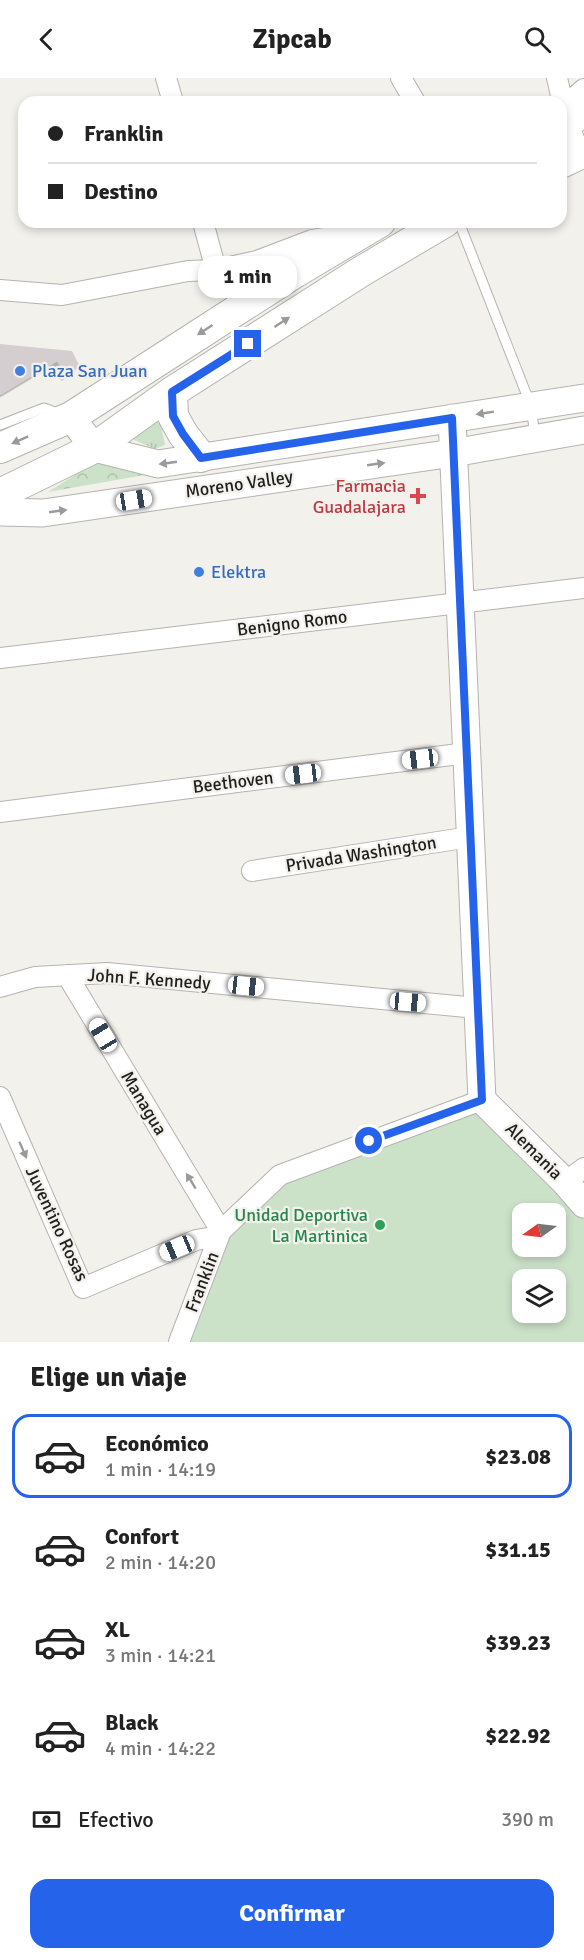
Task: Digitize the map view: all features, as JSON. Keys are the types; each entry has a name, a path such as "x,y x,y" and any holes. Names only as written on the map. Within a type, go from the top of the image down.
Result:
{"main road":[{"path":"0,448 71,417 296,272 370,228"},
{"path":"0,494 94,448 172,392 362,271 435,228"},
{"path":"172,392 173,416 201,458"}],"street":[{"path":"166,78 170,96"},
{"path":"400,78 412,96"},
{"path":"557,78 563,96"},
{"path":"575,156 569,116 584,88"},
{"path":"205,228 216,270"},
{"path":"0,290 62,295 188,271 216,270 257,261 312,240 367,228"},
{"name":"Moreno Valley","path":"94,448 158,464 584,398"},
{"path":"71,417 94,448"},
{"path":"452,418 482,1100"},
{"name":"Moreno Valley","path":"0,512 43,513 453,453 584,430"},
{"name":"Benigno Romo","path":"0,658 584,588"},
{"name":"Beethoven","path":"0,812 466,753"},
{"name":"Privada Washington","path":"252,871 470,837"},
{"name":"John F. Kennedy","path":"0,987 34,977 107,973 477,1008"},
{"name":"Managua","path":"68,975 220,1234"},
{"name":"Juventino Rosas","path":"0,1097 83,1288 196,1240 220,1234"},
{"name":"Franklin","path":"179,1342 220,1234 280,1175 482,1100"},
{"name":"Alemania","path":"482,1100 574,1175 584,1204"}],"lane":[{"path":"461,228 531,406 535,439"},
{"path":"0,424 44,408 71,417"}],"green space":[{"path":"160,419 165,445 155,449 120,434"},
{"path":"105,456 145,475 48,492"},
{"name":"Unidad Deportiva La Martinica","path":"480,1104 584,1215 584,1342 184,1342 225,1236 283,1183"}],"building":[{"name":"Plaza San Juan","path":"0,344 72,351 80,367 67,375 57,361 0,395"}],"place":[{"name":"Plaza San Juan","path":"20,371"},
{"name":"Farmacia Guadalajara","path":"418,496"},
{"name":"Elektra","path":"199,572"},
{"name":"Unidad Deportiva La Martinica","path":"380,1225"}],"route":[{"path":"248,344 172,392 173,416 201,458 452,418 482,1100 369,1141"}]}
